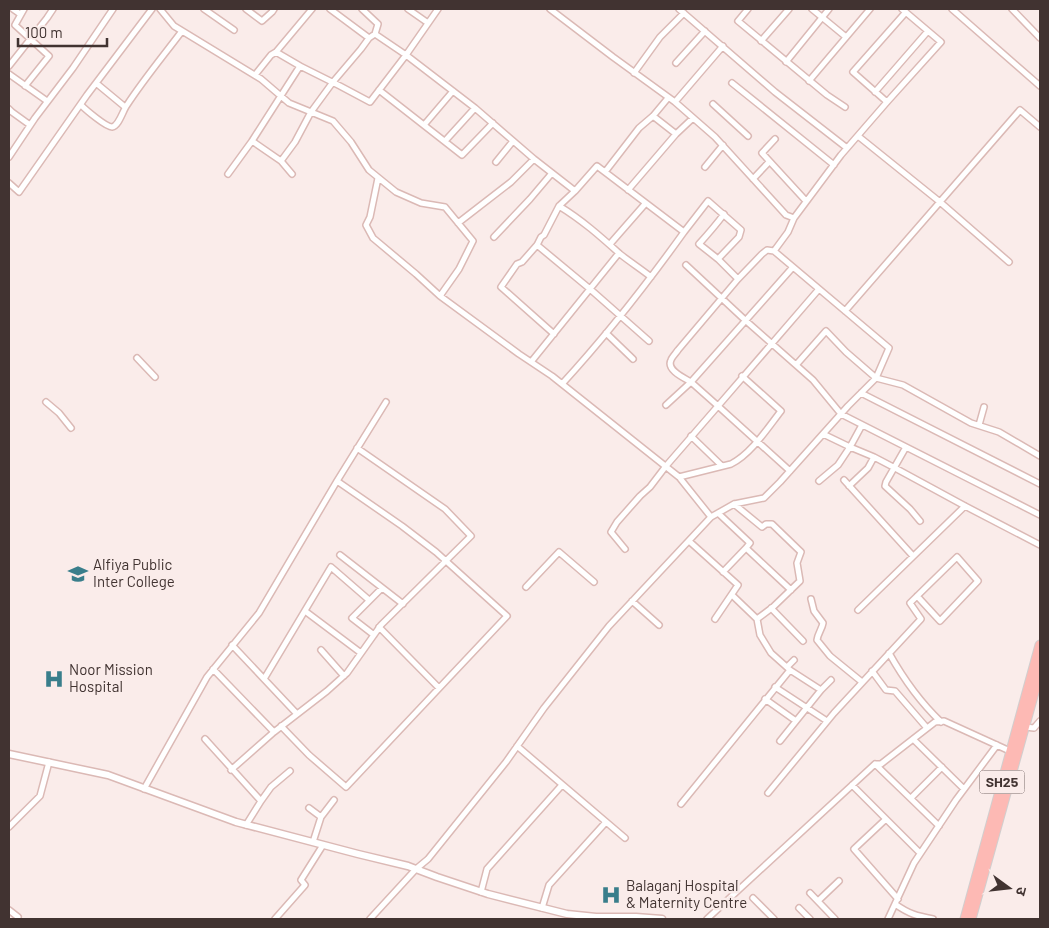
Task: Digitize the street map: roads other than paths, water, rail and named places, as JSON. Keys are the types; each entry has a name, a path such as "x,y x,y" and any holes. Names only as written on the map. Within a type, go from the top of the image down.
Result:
{"main road":[{"name":"SH25","path":"972,919 1040,645"},
{"name":"SH25","path":"965,919 1014,752 1025,727 1040,671"}],"street":[{"path":"13,9 22,11 14,25 49,56 25,86"},
{"path":"9,66 53,9"},
{"path":"9,157 113,9"},
{"path":"9,183 20,192 80,105 152,9"},
{"path":"160,9 174,26 261,79 289,103 333,121 351,142 369,170 396,192 421,203 445,207 473,241 459,269 440,296"},
{"path":"204,9 234,30"},
{"path":"246,9 262,20 274,9"},
{"path":"254,75 312,9"},
{"path":"330,9 369,38"},
{"path":"281,161 295,142 311,112 369,38 375,34 378,24 362,9"},
{"path":"408,9 428,23"},
{"path":"276,52 370,102 438,9"},
{"path":"550,9 675,102 715,137 786,215 794,218"},
{"path":"748,9 738,21 826,95 845,107"},
{"path":"761,41 789,9"},
{"path":"812,9 846,37"},
{"path":"786,62 829,9"},
{"path":"809,81 870,9"},
{"path":"952,9 1040,86"},
{"path":"1012,9 1040,38"},
{"path":"774,251 788,232 794,218 806,201 847,148 941,42 904,10 853,72 887,102"},
{"path":"634,72 682,11 776,92 847,148"},
{"path":"80,105 105,124 111,127 114,126 118,123 125,107 182,31"},
{"path":"676,63 705,31"},
{"path":"875,92 928,31"},
{"path":"375,34 476,108 534,159 575,190"},
{"path":"675,102 723,46"},
{"path":"228,174 252,141 300,66"},
{"path":"9,74 47,101"},
{"path":"96,83 125,107"},
{"path":"732,83 834,165"},
{"path":"379,90 462,155 493,123"},
{"path":"424,125 453,91"},
{"path":"605,172 639,128 653,116 668,98"},
{"path":"713,104 748,136"},
{"path":"445,141 476,108"},
{"path":"9,109 30,125"},
{"path":"845,311 1020,110 1040,127"},
{"path":"653,116 676,134"},
{"path":"628,190 676,134 693,118"},
{"path":"858,136 940,202 1008,262"},
{"path":"775,138 762,153 806,201"},
{"path":"252,141 281,161 292,174"},
{"path":"496,162 513,141"},
{"path":"705,166 723,146"},
{"path":"458,223 511,182 534,159"},
{"path":"753,179 770,162"},
{"path":"554,334 501,287 518,264 537,245 559,206 596,166 684,232"},
{"path":"494,237 552,173"},
{"path":"378,178 370,217 366,225 373,238 440,296 562,384 666,466 679,477 711,517"},
{"path":"562,384 620,316 708,201 741,230 739,237 718,259"},
{"path":"610,244 645,204"},
{"path":"559,206 574,215 651,277"},
{"path":"724,214 699,244 718,259 738,279"},
{"path":"537,245 649,341"},
{"path":"370,919 416,869 428,859 502,768 544,708 609,626 688,541 711,517 718,513 734,504 764,498 790,471 840,414 876,378 889,348 774,251 767,250 738,279 670,360 670,364 672,369 691,382 790,471"},
{"path":"532,362 619,253"},
{"path":"686,265 771,344 814,380 840,414 1040,515"},
{"path":"666,405 691,382 793,267"},
{"path":"625,549 611,532 617,522 650,487 742,376 819,289"},
{"path":"796,365 826,331 846,352 876,378 902,385 971,422 999,432 1040,456"},
{"path":"606,333 633,359"},
{"path":"137,358 155,377"},
{"path":"679,477 731,464 738,460 757,442 781,411 742,376"},
{"path":"861,393 1040,484"},
{"path":"46,402 59,413 71,428"},
{"path":"144,789 207,676 259,613 336,481 386,402"},
{"path":"979,425 984,407"},
{"path":"819,481 838,465 862,425"},
{"path":"823,434 874,457 1040,545"},
{"path":"691,436 722,466"},
{"path":"906,447 885,486 920,521"},
{"path":"231,770 280,726 344,676 379,627 471,536 445,509 357,448"},
{"path":"849,486 868,468 874,457"},
{"path":"844,480 913,556"},
{"path":"280,726 309,755 346,787 507,616 436,552 402,526 336,481"},
{"path":"734,504 762,527 766,524 772,524 801,552 797,563 800,581 757,619"},
{"path":"858,610 965,506"},
{"path":"718,513 750,543 723,572"},
{"path":"688,541 738,585 715,619"},
{"path":"746,548 791,590"},
{"path":"526,587 559,552 594,582"},
{"path":"340,555 403,604"},
{"path":"768,794 827,721 921,619 910,603 917,596 957,557 978,581 940,621 917,596"},
{"path":"264,679 331,567 369,600"},
{"path":"374,635 352,618 382,588"},
{"path":"732,595 757,619 760,635 771,653 788,668 821,690"},
{"path":"811,599 814,611 823,623 816,640 830,656 862,682"},
{"path":"632,602 659,625"},
{"path":"771,608 803,641"},
{"path":"305,611 362,652"},
{"path":"379,627 439,688"},
{"path":"232,645 297,714"},
{"path":"321,650 344,676"},
{"path":"889,654 915,693 941,722"},
{"path":"681,804 775,687 794,660"},
{"path":"213,669 274,732"},
{"path":"872,671 886,690 895,691 927,728"},
{"path":"780,740 831,680"},
{"path":"775,687 827,721"},
{"path":"765,699 796,722"},
{"path":"1025,727 1034,728 1040,721"},
{"path":"707,919 875,764 881,764 935,722 944,722 1014,752"},
{"path":"204,739 260,801"},
{"path":"913,739 964,789"},
{"path":"888,919 914,863 964,789 997,745"},
{"path":"517,746 625,838"},
{"path":"9,754 108,775 222,817 408,866 481,892 542,908 567,914 596,917 662,919"},
{"path":"9,827 40,796 49,762"},
{"path":"875,764 939,826"},
{"path":"911,798 942,767"},
{"path":"246,824 271,786 290,771"},
{"path":"481,892 486,869 562,785"},
{"path":"852,785 920,854"},
{"path":"313,842 321,817 334,800"},
{"path":"308,808 321,817"},
{"path":"886,819 854,849 907,912 933,919"},
{"path":"542,908 549,885 606,822"},
{"path":"274,919 305,885 301,880 323,845"},
{"path":"818,901 839,880"},
{"path":"810,893 835,919"},
{"path":"753,898 770,918"},
{"path":"799,908 810,919"},
{"path":"9,910 18,917"}],"place":[{"name":"Alfiya Public Inter College","path":"78,574"},
{"name":"Noor Mission Hospital","path":"54,679"},
{"name":"Balaganj Hospital & Maternity Centre","path":"611,895"}]}
